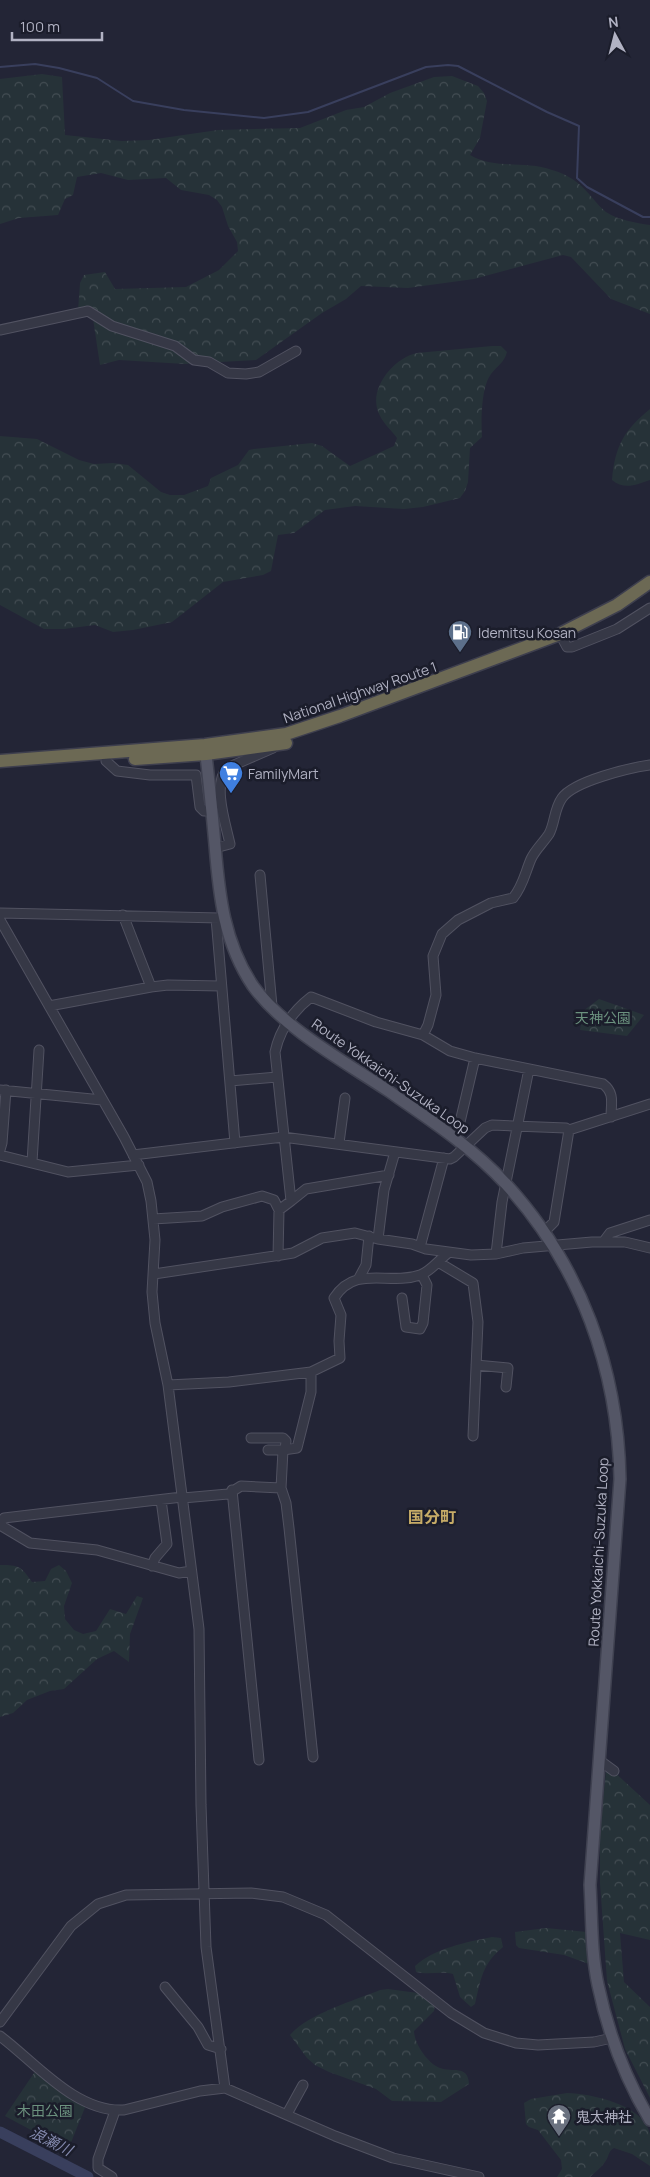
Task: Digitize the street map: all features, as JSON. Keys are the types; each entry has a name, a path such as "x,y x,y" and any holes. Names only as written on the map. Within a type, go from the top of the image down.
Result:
{"highway":[{"name":"National Highway Route 1","path":"562,638 617,605 650,582"},
{"name":"National Highway Route 1","path":"0,761 206,750 287,742 304,733 600,625 650,593"},
{"name":"National Highway Route 1","path":"0,770 164,757 304,733"}],"main road":[{"name":"Route Yokkaichi-Suzuka Loop","path":"206,750 220,918 235,952 254,986 288,1022 466,1146 506,1184 552,1244 574,1282 596,1332 608,1374 618,1431 620,1479 590,1885 598,1983 612,2038 622,2066 650,2120"}],"street":[{"path":"0,330 88,311 112,326 175,346 194,360 208,362 228,372 246,374 269,368 296,351"},
{"path":"562,638 567,647 572,647 617,629 650,608"},
{"path":"215,848 230,844 223,811 220,782 222,773 226,768 287,742"},
{"path":"163,775 164,757"},
{"path":"106,761 117,771 163,775 196,775 200,807 204,811 212,811"},
{"path":"423,1035 428,1025 436,995 433,956 442,934 458,920 491,903 514,898 525,879 533,854 550,832 558,804 567,792 574,787 614,772 650,765"},
{"path":"260,875 272,1006"},
{"path":"0,913 220,918 221,986 235,1143"},
{"path":"123,915 151,987"},
{"path":"0,920 147,1182 153,1220 154,1274 152,1292 154,1316 168,1385 199,1629 200,1778 206,1947 225,2088"},
{"path":"49,1006 168,985 221,986"},
{"path":"291,1201 275,1052 278,1038 288,1022 302,1004 311,997 376,1022 423,1035 450,1051 475,1058 603,1084 610,1089 612,1094 611,1117"},
{"path":"32,1162 39,1050"},
{"path":"456,1139 475,1058"},
{"path":"496,1254 502,1202 530,1069"},
{"path":"230,1080 277,1077"},
{"path":"0,1150 3,1090 102,1100"},
{"path":"339,1143 345,1098"},
{"path":"133,1155 283,1137 444,1158 454,1157 489,1126 566,1128 569,1130 650,1104"},
{"path":"544,1232 554,1222 569,1130"},
{"path":"378,1239 384,1190 395,1152"},
{"path":"0,1154 68,1172 139,1165"},
{"path":"420,1247 444,1158"},
{"path":"279,1210 306,1189 360,1179 376,1179 388,1175"},
{"path":"376,1179 384,1190"},
{"path":"153,1220 202,1216 262,1196 274,1200 279,1210 278,1256"},
{"path":"604,1241 610,1233 650,1220"},
{"path":"154,1274 293,1253 322,1238 355,1233 448,1253 484,1255 552,1244 604,1241 625,1242 650,1248"},
{"path":"359,1278 366,1265 369,1236"},
{"path":"168,1385 230,1382 311,1372 340,1358 341,1315 334,1298 342,1288 359,1278 393,1278 422,1275 448,1253"},
{"path":"438,1262 473,1283 478,1322 472,1436"},
{"path":"402,1298 406,1327 420,1329 424,1323 427,1284 422,1275"},
{"path":"476,1365 508,1368 506,1387"},
{"path":"268,1450 297,1448 311,1392 311,1372"},
{"path":"251,1438 284,1438 286,1441 281,1488 286,1503 289,1528 313,1757"},
{"path":"191,1571 179,1572 152,1566 97,1550 30,1544 0,1525 4,1518 228,1494 241,1486 281,1488"},
{"path":"232,1490 259,1760"},
{"path":"152,1566 155,1558 167,1544 161,1500"},
{"path":"599,1760 614,1770"},
{"path":"0,2022 71,1926 98,1904 126,1895 266,1894 311,1907 326,1915 350,1932 464,2024 492,2037 516,2043 538,2045 594,2042 612,2038"},
{"path":"165,1987 198,2027 208,2045 221,2050"},
{"path":"0,2036 72,2096 115,2111 200,2091 225,2088 335,2136 393,2158 479,2177"},
{"path":"287,2114 304,2085"},
{"path":"112,2177 98,2168 98,2159 115,2111"}],"green space":[{"path":"42,74 62,77 65,135 122,141 149,140 218,130 300,128 346,110 364,107 390,93 434,77 452,76 478,86 484,93 487,101 480,138 470,155 480,160 500,164 542,167 559,172 579,184 602,209 611,215 627,221 650,225 650,314 611,299 571,257 563,255 474,279 408,288 361,286 346,299 322,313 256,360 185,364 119,360 100,365 93,319 78,311 80,283 84,275 105,272 115,289 186,287 219,270 238,251 237,242 228,226 222,207 217,200 209,195 181,190 166,178 128,180 101,173 77,177 73,195 65,199 58,215 19,218 0,224 0,79"},
{"path":"501,346 507,352 506,356 491,374 485,387 483,395 482,437 470,448 468,482 460,498 423,507 404,509 355,506 325,510 294,533 278,535 271,571 263,575 223,582 172,622 113,632 95,625 64,629 44,629 0,605 0,436 37,439 79,460 94,464 113,463 128,465 161,492 170,495 184,495 208,486 211,478 238,465 249,450 254,449 312,443 322,446 350,466 394,446 397,438 380,416 376,396 384,377 399,361 417,353"},
{"path":"650,409 650,480 630,486 621,485 612,480 618,448 627,432"},
{"name":"天神公園","path":"599,999 644,1015 627,1036 580,1030 583,1011"},
{"path":"0,1565 11,1565 19,1568 32,1582 45,1581 51,1569 59,1565 66,1571 72,1583 64,1606 65,1619 74,1630 83,1634 96,1631 110,1609 126,1614 137,1596 143,1598 130,1634 129,1662 114,1651 97,1659 64,1689 50,1691 27,1700 13,1713 0,1717"},
{"path":"611,1769 650,1805 650,1940 620,1933 624,1982 650,2007 650,2098 625,2049 607,1981 600,1883 600,1831 606,1771"},
{"path":"546,1928 587,1932 589,1964 564,1955 519,1948 516,1945 515,1932"},
{"path":"492,1937 501,1938 503,1947 486,1966 475,2004 471,2007 460,1997 453,1974 416,1972 415,1966 442,1950"},
{"path":"388,1989 418,1993 435,2002 434,2011 414,2031 416,2041 422,2053 435,2066 463,2071 468,2078 469,2084 441,2102 392,2101 376,2089 315,2065 307,2058 290,2035 307,2021 319,2015 345,2003 380,1990"},
{"name":"木田公園","path":"36,2070 86,2105 68,2150 5,2116"},
{"path":"567,2093 590,2096 615,2103 638,2115 650,2134 650,2166 632,2154 614,2148 603,2164 590,2177 557,2177 562,2169 561,2160 538,2130 526,2124 524,2103 531,2099"}],"waterway":[{"path":"0,67 35,64 59,68 97,78 133,101 184,110 264,118 308,112 426,67 458,66 547,112 579,126 577,178 587,187 643,217 650,217"},
{"name":"浪瀬川","path":"0,2132 88,2177"}],"place":[{"name":"Idemitsu Kosan","path":"460,653"},
{"name":"FamilyMart","path":"231,794"},
{"name":"鬼太神社","path":"559,2137"}],"district":[{"name":"国分町","path":"432,1517"}]}
